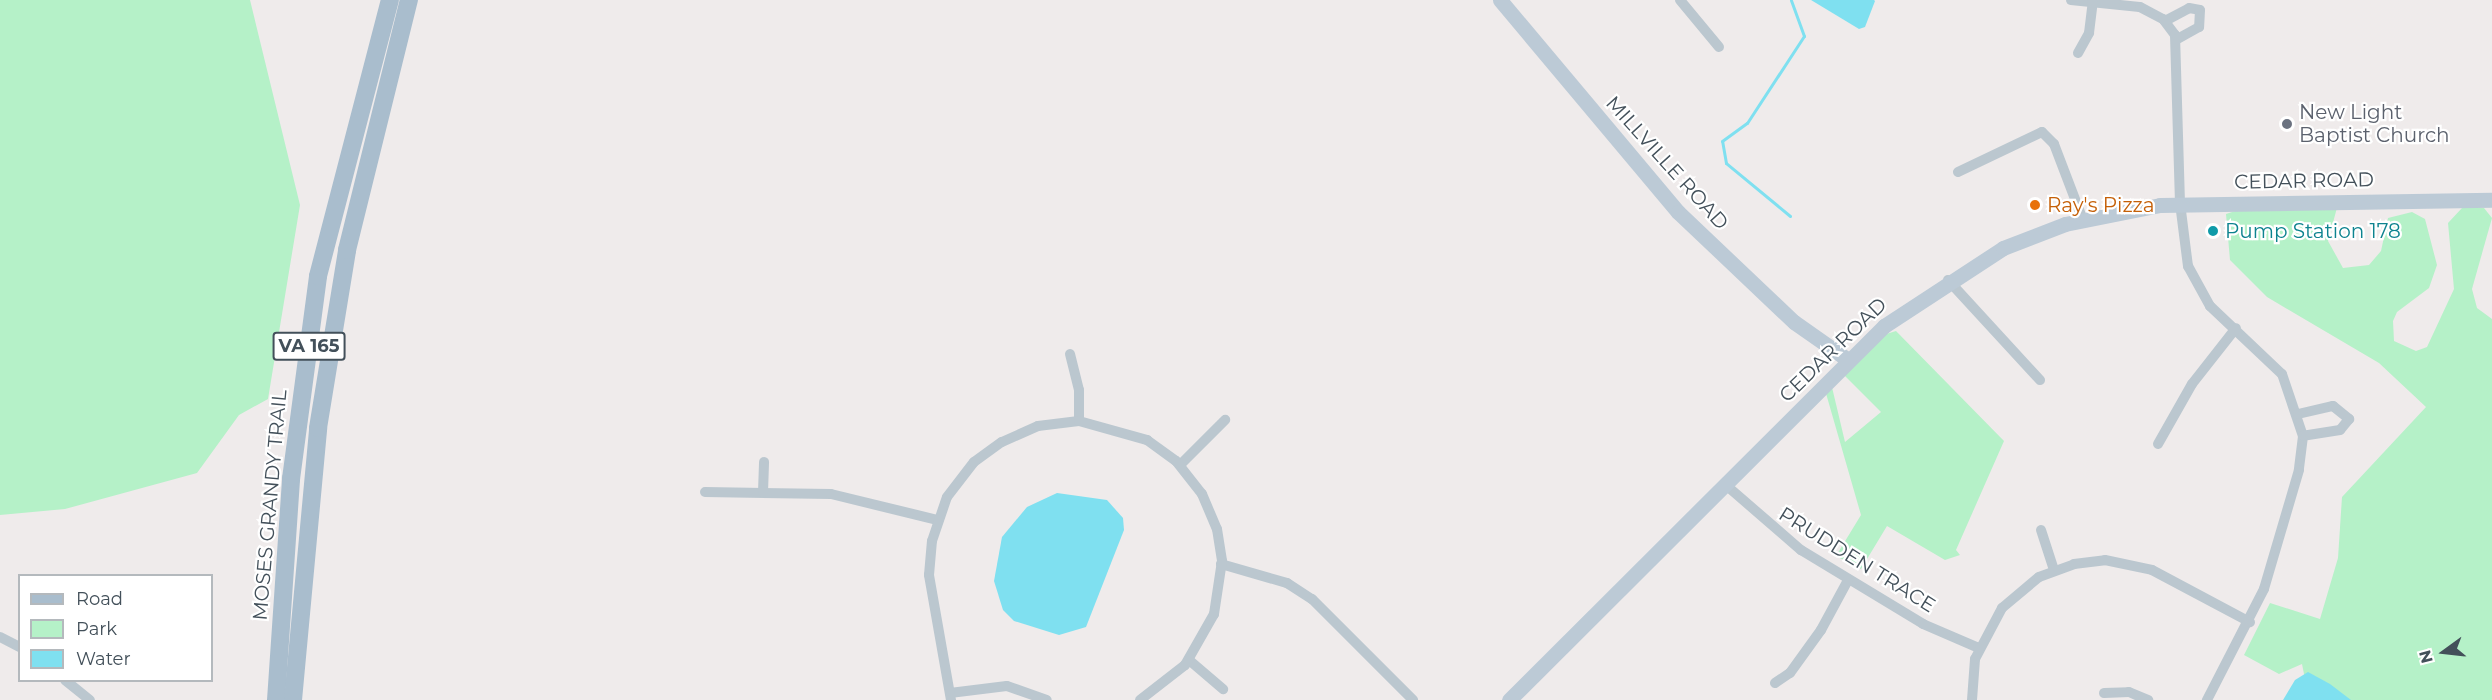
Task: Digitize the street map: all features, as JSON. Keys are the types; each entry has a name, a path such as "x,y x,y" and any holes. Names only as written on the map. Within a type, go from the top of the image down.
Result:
{"main road":[{"name":"MOSES GRANDY TRAIL","path":"276,700 291,479 318,276 390,0"},
{"name":"MOSES GRANDY TRAIL","path":"293,700 318,428 347,250 410,0"}],"street":[{"name":"MILLVILLE ROAD","path":"1500,0 1678,212 1794,322 1848,360"},
{"path":"1680,0 1719,47"},
{"path":"2071,0 2140,7 2165,21 2177,39 2180,203 2193,280 2210,306 2236,328 2282,374 2298,414 2303,436 2296,483 2250,622 2207,700"},
{"path":"2078,53 2089,33 2093,2"},
{"path":"2165,21 2189,8 2200,10 2199,27 2177,39"},
{"path":"1958,172 2042,132 2054,144 2083,220"},
{"name":"CEDAR ROAD","path":"1509,700 1727,486 1848,360 1884,326 1948,280 2020,241 2083,220 2180,203 2492,200"},
{"path":"1948,280 2040,380"},
{"path":"2158,444 2192,384 2236,328"},
{"path":"1070,354 1079,390 1079,421"},
{"path":"2298,414 2333,406 2349,419 2340,430 2303,436"},
{"path":"1180,465 1225,420"},
{"path":"1047,700 1007,686 950,696 929,575 938,520 964,473 989,450 1038,426 1079,421 1146,440 1180,465 1206,502 1221,564 1214,614 1189,660 1140,700"},
{"path":"763,492 764,462"},
{"name":"PRUDDEN TRACE","path":"1727,486 1773,530 1848,580 1938,632 1979,648"},
{"path":"705,492 763,492 860,498 938,520"},
{"path":"2041,530 2054,570"},
{"path":"1972,700 1979,648 2009,600 2054,570 2093,561 2127,562 2169,578 2250,622"},
{"path":"1221,564 1287,583 1312,599 1413,700"},
{"path":"1775,683 1796,665 1848,580"},
{"path":"0,637 18,646"},
{"path":"1189,660 1223,689"},
{"path":"66,682 90,700"},
{"path":"2104,693 2129,692 2148,700"}],"green space":[{"path":"0,0 250,0 300,205 268,399 239,415 197,473 65,509 0,515"},
{"path":"2269,200 2338,204 2328,241 2343,268 2369,265 2381,251 2388,218 2412,212 2425,219 2437,265 2429,288 2397,312 2393,321 2394,341 2416,351 2427,347 2454,289 2448,223 2462,208 2484,208 2492,218 2472,289 2477,308 2492,319 2492,700 2334,700 2305,679 2302,664 2279,674 2244,655 2270,603 2320,619 2338,558 2342,497 2426,407 2379,363 2267,297 2230,260 2226,214"},
{"path":"1896,331 2004,441 1956,550 1960,555 1945,560 1887,526 1861,569 1836,556 1861,515 1825,390 1831,383 1845,442 1881,412 1842,373 1883,335"}],"water":[{"path":"1811,0 1875,1 1865,27 1859,29"},
{"path":"1057,493 1107,500 1123,518 1124,530 1086,627 1059,635 1014,621 1003,610 994,581 1002,537 1027,507"},
{"path":"2308,672 2330,684 2351,700 2283,700 2295,680"}],"waterway":[{"path":"1790,216 1726,163 1722,141 1747,123 1804,36 1791,0"}],"place":[{"name":"New Light Baptist Church","path":"2287,124"},
{"name":"Ray's Pizza","path":"2035,205"},
{"name":"Pump Station 178","path":"2213,231"}]}
